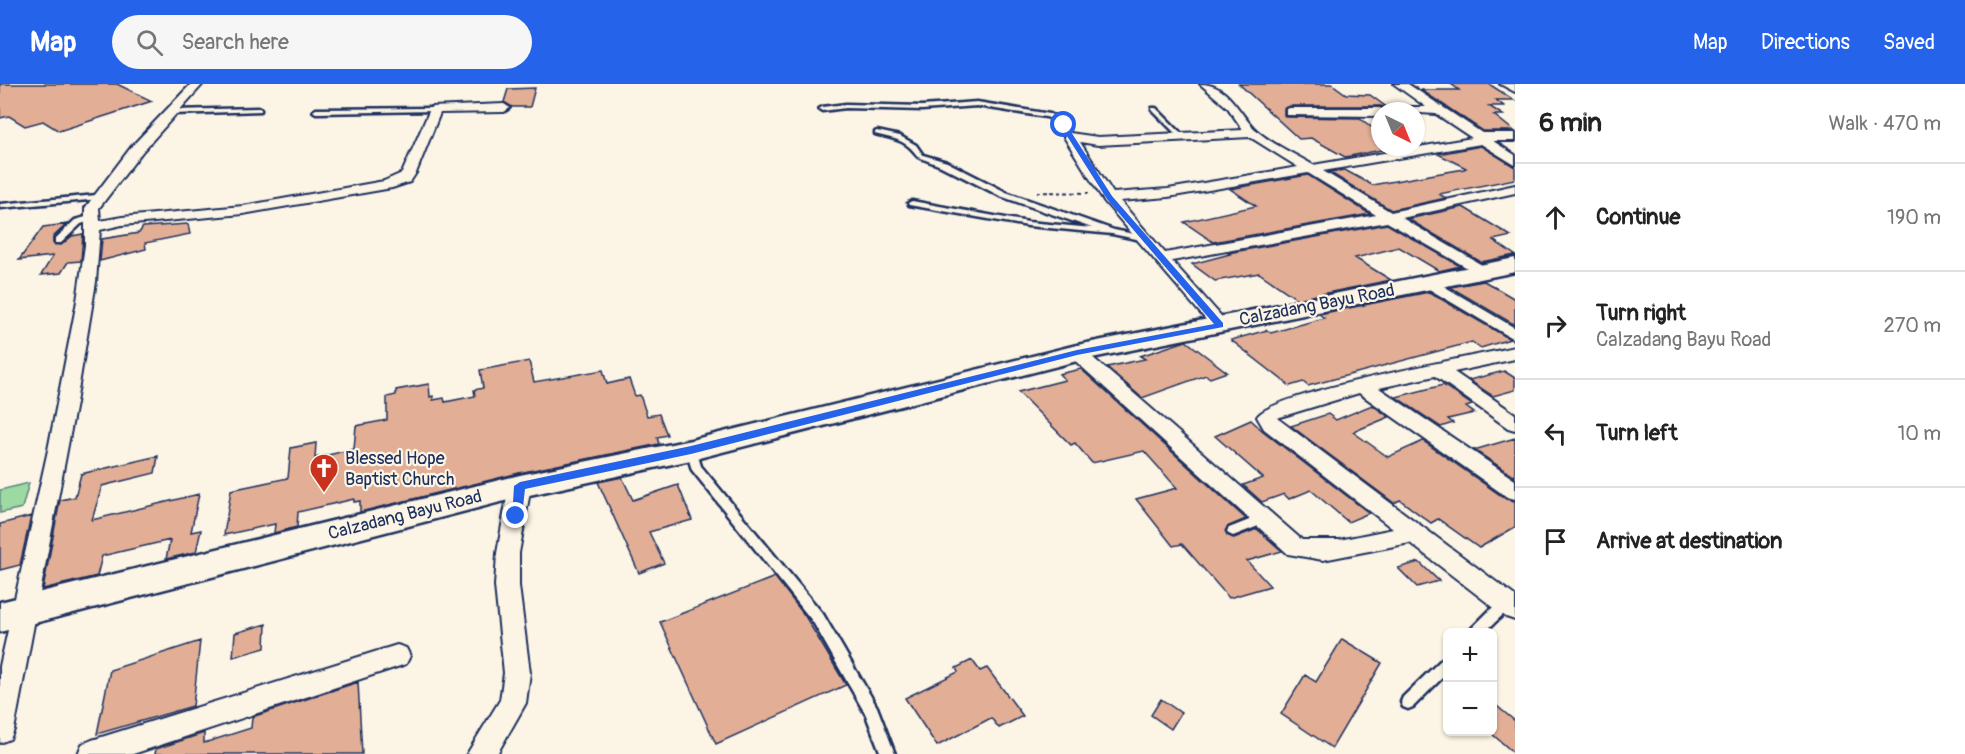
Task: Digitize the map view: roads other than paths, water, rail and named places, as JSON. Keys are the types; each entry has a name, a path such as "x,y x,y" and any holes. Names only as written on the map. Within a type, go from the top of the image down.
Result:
{"street":[{"path":"0,730 11,614 59,452 85,291 93,222 92,208 97,198 143,143 197,84"},
{"path":"1206,84 1232,106 1252,132 1389,217 1484,271"},
{"path":"1400,84 1515,161"},
{"path":"1506,84 1515,89"},
{"path":"93,222 243,210 332,197 397,182 409,173 435,110 504,108"},
{"path":"1425,110 1439,110"},
{"path":"1290,112 1371,112"},
{"path":"1070,137 1098,141 1252,132"},
{"path":"1070,137 1109,198 1220,325"},
{"path":"1109,198 1168,193 1481,138 1515,137"},
{"path":"1162,258 1389,217 1515,189"},
{"name":"Calzadang Bayu Road","path":"11,614 520,486 691,450 1077,353 1515,265"},
{"path":"1430,283 1515,335"},
{"path":"1077,353 1291,545 1307,551 1337,548 1414,533"},
{"path":"1510,607 1268,421 1267,417 1271,413 1362,386 1515,353"},
{"path":"1440,371 1515,423"},
{"path":"1362,386 1515,491"},
{"path":"481,754 513,703 517,673 507,586 508,554 520,486"},
{"path":"92,754 397,656"}],"lane":[{"path":"822,109 853,106 922,108 977,104 1048,116 1059,120 1070,137"},
{"path":"1154,109 1181,136"},
{"path":"173,112 260,110"},
{"path":"316,111 435,110"},
{"path":"877,133 898,137 914,146 920,156 944,164 1003,194 1112,232"},
{"path":"0,206 97,198"},
{"path":"912,203 1028,224 1112,232 1147,239"},
{"path":"58,241 78,222 93,222"},
{"path":"691,450 696,467 818,618 872,712 888,754"},
{"path":"1233,531 1262,520"},
{"path":"1483,628 1510,607"},
{"path":"1408,702 1443,667"}],"place":[{"name":"Blessed Hope Baptist Church","path":"324,494"}]}
